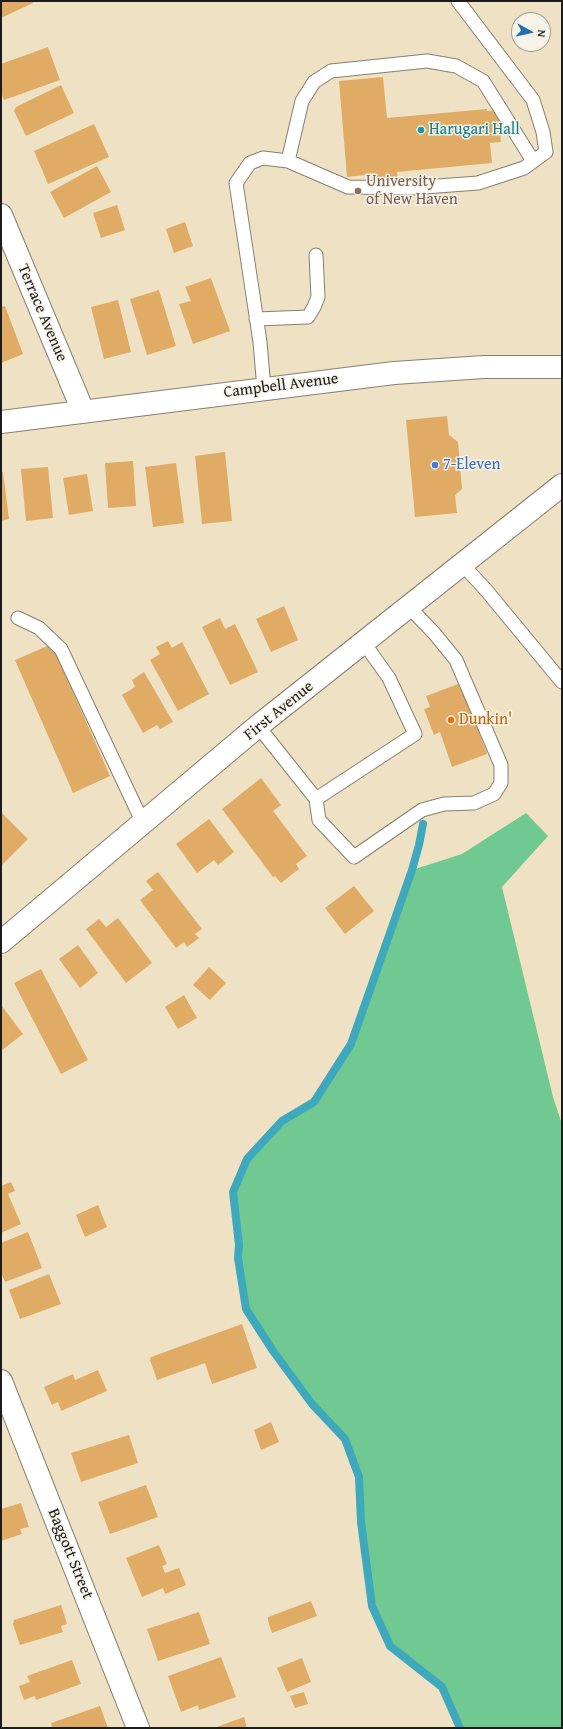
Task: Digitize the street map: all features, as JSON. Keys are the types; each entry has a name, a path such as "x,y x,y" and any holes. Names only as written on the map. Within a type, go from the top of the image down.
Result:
{"main road":[{"name":"Terrace Avenue","path":"1,215 83,411"},
{"name":"Campbell Avenue","path":"1,422 394,373 502,366 562,367"},
{"name":"First Avenue","path":"1,942 258,726 562,485"},
{"name":"Baggott Street","path":"1,1381 138,1728"}],"lane":[{"path":"264,389 256,319 236,183 250,163 263,158 288,161 348,187 411,188 478,183 524,168 546,152 543,132 533,100 458,1"},
{"path":"288,161 302,101 314,82 331,70 427,61 456,66 483,81 534,161"},
{"path":"256,319 308,317 314,308 318,297 316,255"},
{"path":"462,564 486,590 562,682"},
{"path":"258,726 316,799 319,820 354,857 422,810 444,804 474,803 494,794 501,783 501,765 456,660 437,635 410,607"},
{"path":"18,618 39,628 61,649 143,823"},
{"path":"316,799 415,734 389,678 364,643"}],"green space":[{"path":"526,813 548,836 502,887 553,1097 562,1124 562,1728 460,1728 442,1687 390,1646 372,1606 361,1522 359,1477 345,1439 312,1404 273,1351 246,1309 238,1258 233,1192 247,1159 282,1121 314,1102 351,1044 412,870 462,854"}],"building":[{"path":"1,1 32,1 33,3 1,18"},
{"path":"48,47 60,80 4,100 1,92 1,64"},
{"name":"Harugari Hall","path":"383,77 387,118 487,109 487,111 498,110 501,142 490,143 492,163 397,172 398,181 376,183 375,174 347,177 339,81"},
{"path":"61,85 74,113 26,136 14,111 16,107"},
{"path":"94,124 109,157 48,184 34,151"},
{"path":"97,166 111,192 64,218 50,192"},
{"path":"117,205 125,230 101,238 93,213"},
{"path":"185,222 193,246 174,253 166,229"},
{"path":"211,278 230,331 193,344 179,304 191,301 185,287"},
{"path":"159,290 176,346 147,355 130,299"},
{"path":"118,300 131,352 104,359 91,307"},
{"path":"5,306 23,354 1,363 1,307"},
{"name":"7-Eleven","path":"447,416 449,435 458,442 462,489 455,495 457,513 415,517 406,420"},
{"path":"225,452 232,521 202,524 195,456"},
{"path":"133,461 136,506 108,508 105,463"},
{"path":"176,463 184,523 153,527 145,467"},
{"path":"48,467 53,518 26,521 21,469"},
{"path":"1,472 3,472 9,519 1,521"},
{"path":"87,474 93,511 69,515 63,478"},
{"path":"284,606 298,640 271,652 256,619"},
{"path":"220,618 225,629 235,624 258,672 230,685 202,627"},
{"path":"168,641 172,648 182,642 209,694 178,711 150,660 160,654 156,647"},
{"path":"52,644 110,776 73,793 15,660"},
{"path":"144,672 173,722 160,729 157,725 143,733 122,695 135,687 132,680"},
{"name":"Dunkin'","path":"461,683 487,754 452,767 440,732 434,735 424,709 430,707 426,696"},
{"path":"261,778 281,805 273,811 307,856 296,864 299,869 281,883 275,876 273,877 222,809"},
{"path":"1,812 28,839 1,866"},
{"path":"209,819 234,852 218,865 214,860 197,873 176,844"},
{"path":"158,872 202,929 195,934 199,938 187,947 184,942 176,948 140,900 153,890 146,881"},
{"path":"354,886 374,911 345,934 325,908"},
{"path":"118,918 152,963 126,983 86,929 99,919 106,927"},
{"path":"78,945 98,973 80,988 59,959"},
{"path":"209,967 226,983 210,1000 193,985"},
{"path":"41,969 88,1060 61,1074 14,983"},
{"path":"184,995 197,1018 178,1029 165,1007"},
{"path":"1,1005 23,1034 1,1051"},
{"path":"11,1182 15,1191 8,1194 21,1224 1,1233 1,1186"},
{"path":"98,1205 107,1227 85,1237 76,1215"},
{"path":"28,1232 42,1268 5,1282 1,1272 1,1243"},
{"path":"49,1274 61,1304 20,1319 9,1290"},
{"path":"242,1324 257,1368 212,1384 205,1363 157,1380 150,1360 151,1357"},
{"path":"98,1370 107,1391 61,1411 58,1402 52,1405 44,1387 73,1374 75,1380"},
{"path":"271,1422 279,1442 261,1450 254,1430"},
{"path":"129,1435 138,1463 81,1482 71,1453"},
{"path":"146,1485 158,1517 110,1534 98,1502"},
{"path":"21,1503 29,1527 20,1529 22,1534 1,1541 1,1509"},
{"path":"159,1545 167,1564 162,1566 165,1573 179,1568 186,1585 165,1594 163,1588 142,1597 126,1558"},
{"path":"311,1601 317,1616 272,1633 268,1617"},
{"path":"61,1605 67,1624 61,1626 63,1632 20,1645 13,1624 14,1620"},
{"path":"199,1612 210,1644 158,1661 147,1629"},
{"path":"221,1657 236,1697 199,1710 198,1705 181,1712 168,1676"},
{"path":"302,1658 311,1682 287,1692 277,1668"},
{"path":"72,1660 81,1684 36,1700 35,1696 24,1700 19,1686 30,1682 27,1676"},
{"path":"304,1692 308,1704 295,1708 290,1696"},
{"path":"100,1706 108,1728 52,1728 51,1723"},
{"path":"244,1717 247,1728 214,1728"}],"waterway":[{"path":"423,824 412,870 351,1044 314,1102 282,1121 247,1159 233,1192 239,1245 238,1258 246,1309 273,1351 312,1404 345,1439 359,1477 361,1522 372,1606 390,1646 442,1687 460,1728"}],"place":[{"name":"Harugari Hall","path":"421,130"},
{"name":"University of New Haven","path":"358,191"},
{"name":"7-Eleven","path":"435,465"},
{"name":"Dunkin'","path":"451,720"}]}
